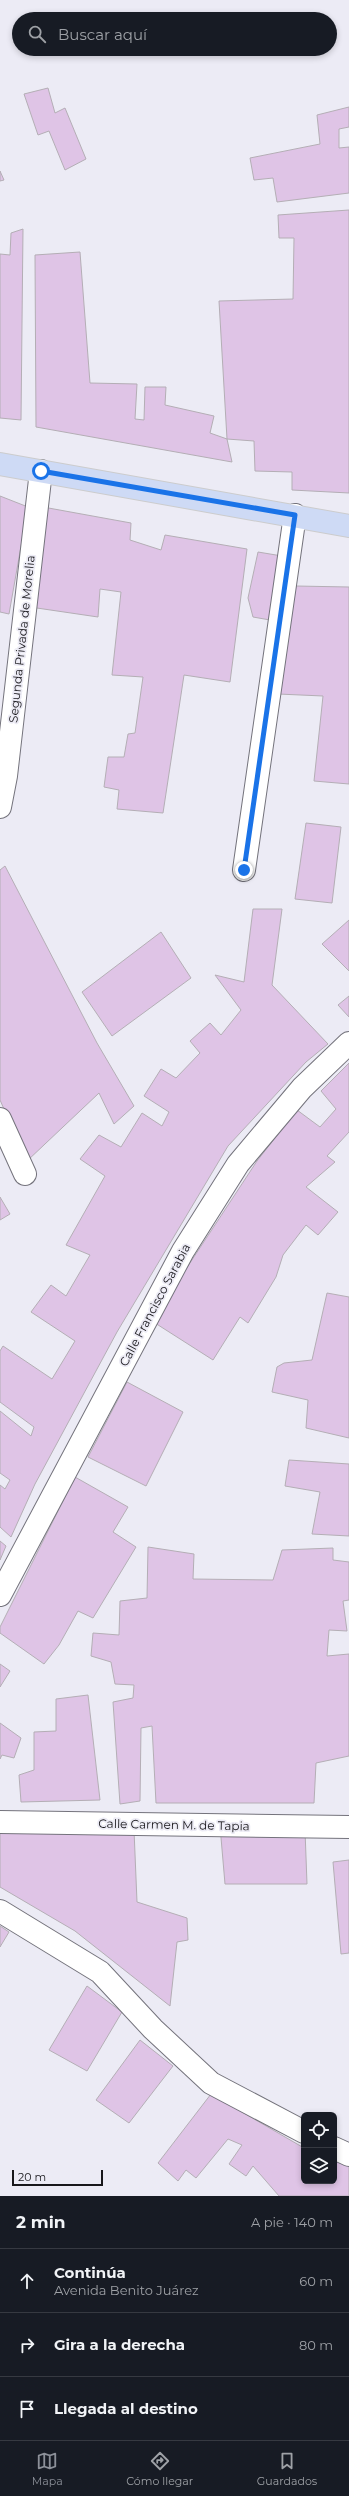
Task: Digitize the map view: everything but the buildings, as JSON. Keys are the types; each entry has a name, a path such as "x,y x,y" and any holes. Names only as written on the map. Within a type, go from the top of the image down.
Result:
{"main road":[{"path":"0,464 295,515 349,526"}],"street":[{"name":"Segunda Privada de Morelia","path":"0,806 6,776 41,471"},
{"path":"244,870 295,515"},
{"name":"Calle Francisco Sarabia","path":"0,1595 196,1231 238,1164 302,1088 349,1043"},
{"path":"0,1119 25,1174"},
{"name":"Calle Carmen M. de Tapia","path":"0,1822 349,1827"},
{"path":"0,1911 100,1972 153,2029 211,2083 301,2130"},
{"path":"337,2150 349,2156"}],"route":[{"path":"41,471 295,515 244,870"}]}
